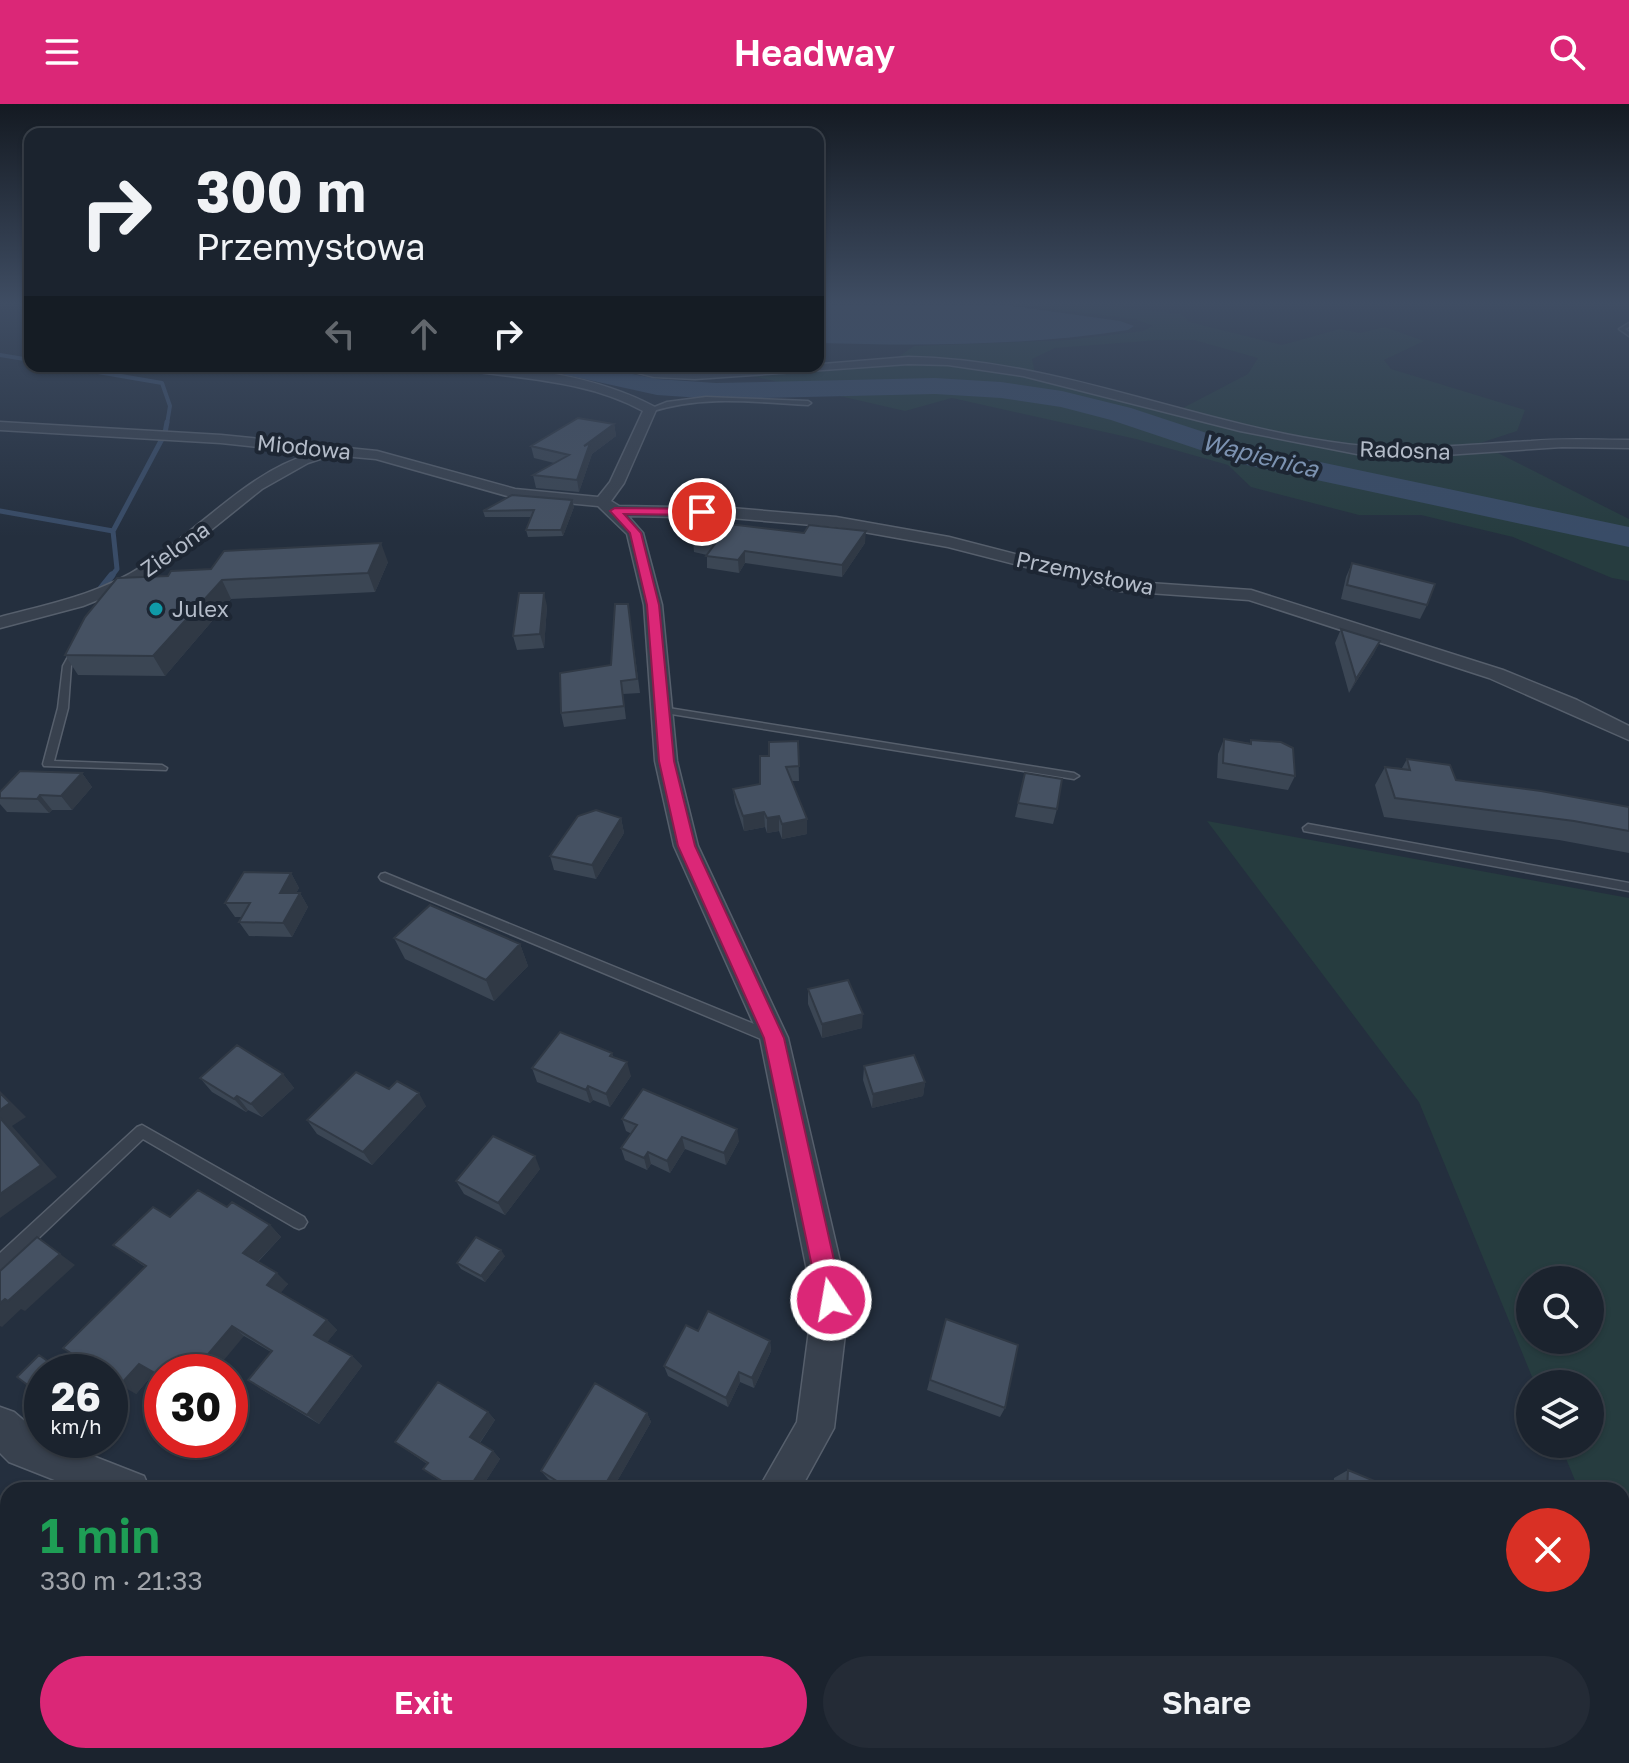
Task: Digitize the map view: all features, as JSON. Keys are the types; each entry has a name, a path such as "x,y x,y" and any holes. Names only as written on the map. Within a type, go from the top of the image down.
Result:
{"street":[{"path":"562,382 595,388 637,401 650,410 608,506 635,533 649,591 666,761 686,846 774,1038 831,1300 815,1428 783,1482"},
{"name":"Radosna","path":"1065,382 1329,446 1389,453 1436,453 1561,443 1629,444"},
{"name":"Miodowa","path":"0,426 221,439 377,455 514,493 608,506"},
{"name":"Zielona","path":"0,623 104,599 166,558 282,469 311,456 338,450"},
{"name":"Przemysłowa","path":"608,506 836,522 949,542 1120,586 1251,595 1496,674 1570,704 1629,734"},
{"path":"0,1426 23,1448 110,1482"}],"lane":[{"path":"650,410 667,402 688,400 808,403"},
{"path":"80,642 67,666 63,708 48,764 162,768"},
{"path":"662,710 1074,776"},
{"path":"1308,828 1629,887"},
{"path":"385,877 774,1038"},
{"path":"0,1264 142,1131 299,1222"}],"green space":[{"path":"780,382 1050,382 1238,428 1302,439 1179,410 1232,382 1435,382 1525,410 1517,431 1446,451 1413,453 1349,448 1390,455 1496,452 1629,519 1629,581 1612,578 1513,537 1421,515 1359,515 1251,487 1228,465 1136,439 952,398 905,411"},
{"path":"1207,821 1629,898 1629,1482 1576,1482 1566,1458 1604,1458 1604,1370 1529,1370 1523,1354 1604,1354 1604,1266 1516,1266 1516,1338 1419,1102"}],"building":[{"path":"578,418 614,424 584,446 590,443 577,480 533,475 569,455 531,446"},
{"path":"512,495 572,500 561,530 526,530 534,510 483,511"},
{"path":"696,520 804,533 809,525 866,531 842,565 745,551 738,560 706,556 715,544 693,540"},
{"path":"381,543 368,573 222,580 153,656 65,655 85,617 117,578 168,576 171,571 211,569 224,551"},
{"path":"1352,563 1435,584 1427,605 1347,585"},
{"path":"519,593 544,593 540,634 513,636"},
{"path":"615,604 628,604 637,679 621,681 624,706 561,713 560,673 611,665"},
{"path":"1341,629 1380,641 1356,679"},
{"path":"1224,739 1251,744 1251,740 1281,742 1293,748 1295,776 1223,763"},
{"path":"798,741 799,766 786,767 807,819 782,824 779,816 767,818 764,812 743,816 733,789 760,784 760,756 769,756 769,742"},
{"path":"1407,759 1450,765 1456,780 1629,807 1629,831 1395,798 1385,767 1410,770"},
{"path":"20,771 82,773 61,796 0,798 0,792"},
{"path":"1025,773 1062,779 1057,809 1018,803"},
{"path":"596,810 621,818 592,865 550,856 578,816"},
{"path":"244,872 291,873 280,893 300,893 283,923 239,922 250,903 225,903"},
{"path":"430,905 520,944 486,980 394,938"},
{"path":"848,980 863,1014 822,1024 808,989"},
{"path":"560,1032 627,1062 606,1094 588,1086 586,1090 532,1068"},
{"path":"237,1045 283,1074 251,1104 237,1096 234,1099 200,1078"},
{"path":"914,1055 925,1082 873,1094 864,1066"},
{"path":"356,1072 389,1089 397,1081 419,1093 363,1152 307,1120"},
{"path":"643,1089 737,1129 724,1153 682,1137 667,1161 648,1152 644,1158 621,1148 637,1125 622,1119"},
{"path":"0,1093 10,1103 0,1110"},
{"path":"0,1118 41,1165 0,1194"},
{"path":"493,1136 535,1156 498,1203 456,1181"},
{"path":"198,1190 227,1207 232,1202 270,1225 243,1253 277,1273 267,1285 327,1320 314,1335 352,1356 307,1415 248,1380 272,1351 232,1326 208,1354 144,1354 144,1367 139,1364 128,1376 128,1354 72,1354 63,1348 146,1266 113,1245 153,1207 170,1217"},
{"path":"37,1237 60,1254 8,1301 5,1299 0,1303 0,1271"},
{"path":"476,1237 501,1250 481,1276 457,1263"},
{"path":"708,1311 770,1341 752,1378 739,1372 726,1398 664,1366 686,1325 698,1331"},
{"path":"946,1319 1018,1345 1005,1408 930,1380"},
{"path":"24,1370 24,1382 17,1377"},
{"path":"438,1382 488,1412 470,1437 493,1451 473,1482 443,1482 423,1469 428,1463 395,1442"},
{"path":"595,1383 647,1413 607,1482 558,1482 541,1471"},
{"path":"1348,1470 1377,1482 1347,1482"}],"waterway":[{"path":"159,382 162,383 170,406 167,424"},
{"name":"Wapienica","path":"635,382 716,391 935,386 1001,390 1062,399 1121,414 1242,455 1629,537"},
{"path":"165,433 167,422"},
{"path":"113,531 162,439"},
{"path":"0,511 113,531"},
{"path":"111,577 117,569 113,531"},
{"path":"100,590 112,575"}],"place":[{"name":"Julex","path":"156,609"}],"route":[{"path":"702,512 615,511 635,533 653,605 666,761 686,846 774,1038 831,1300"}]}
